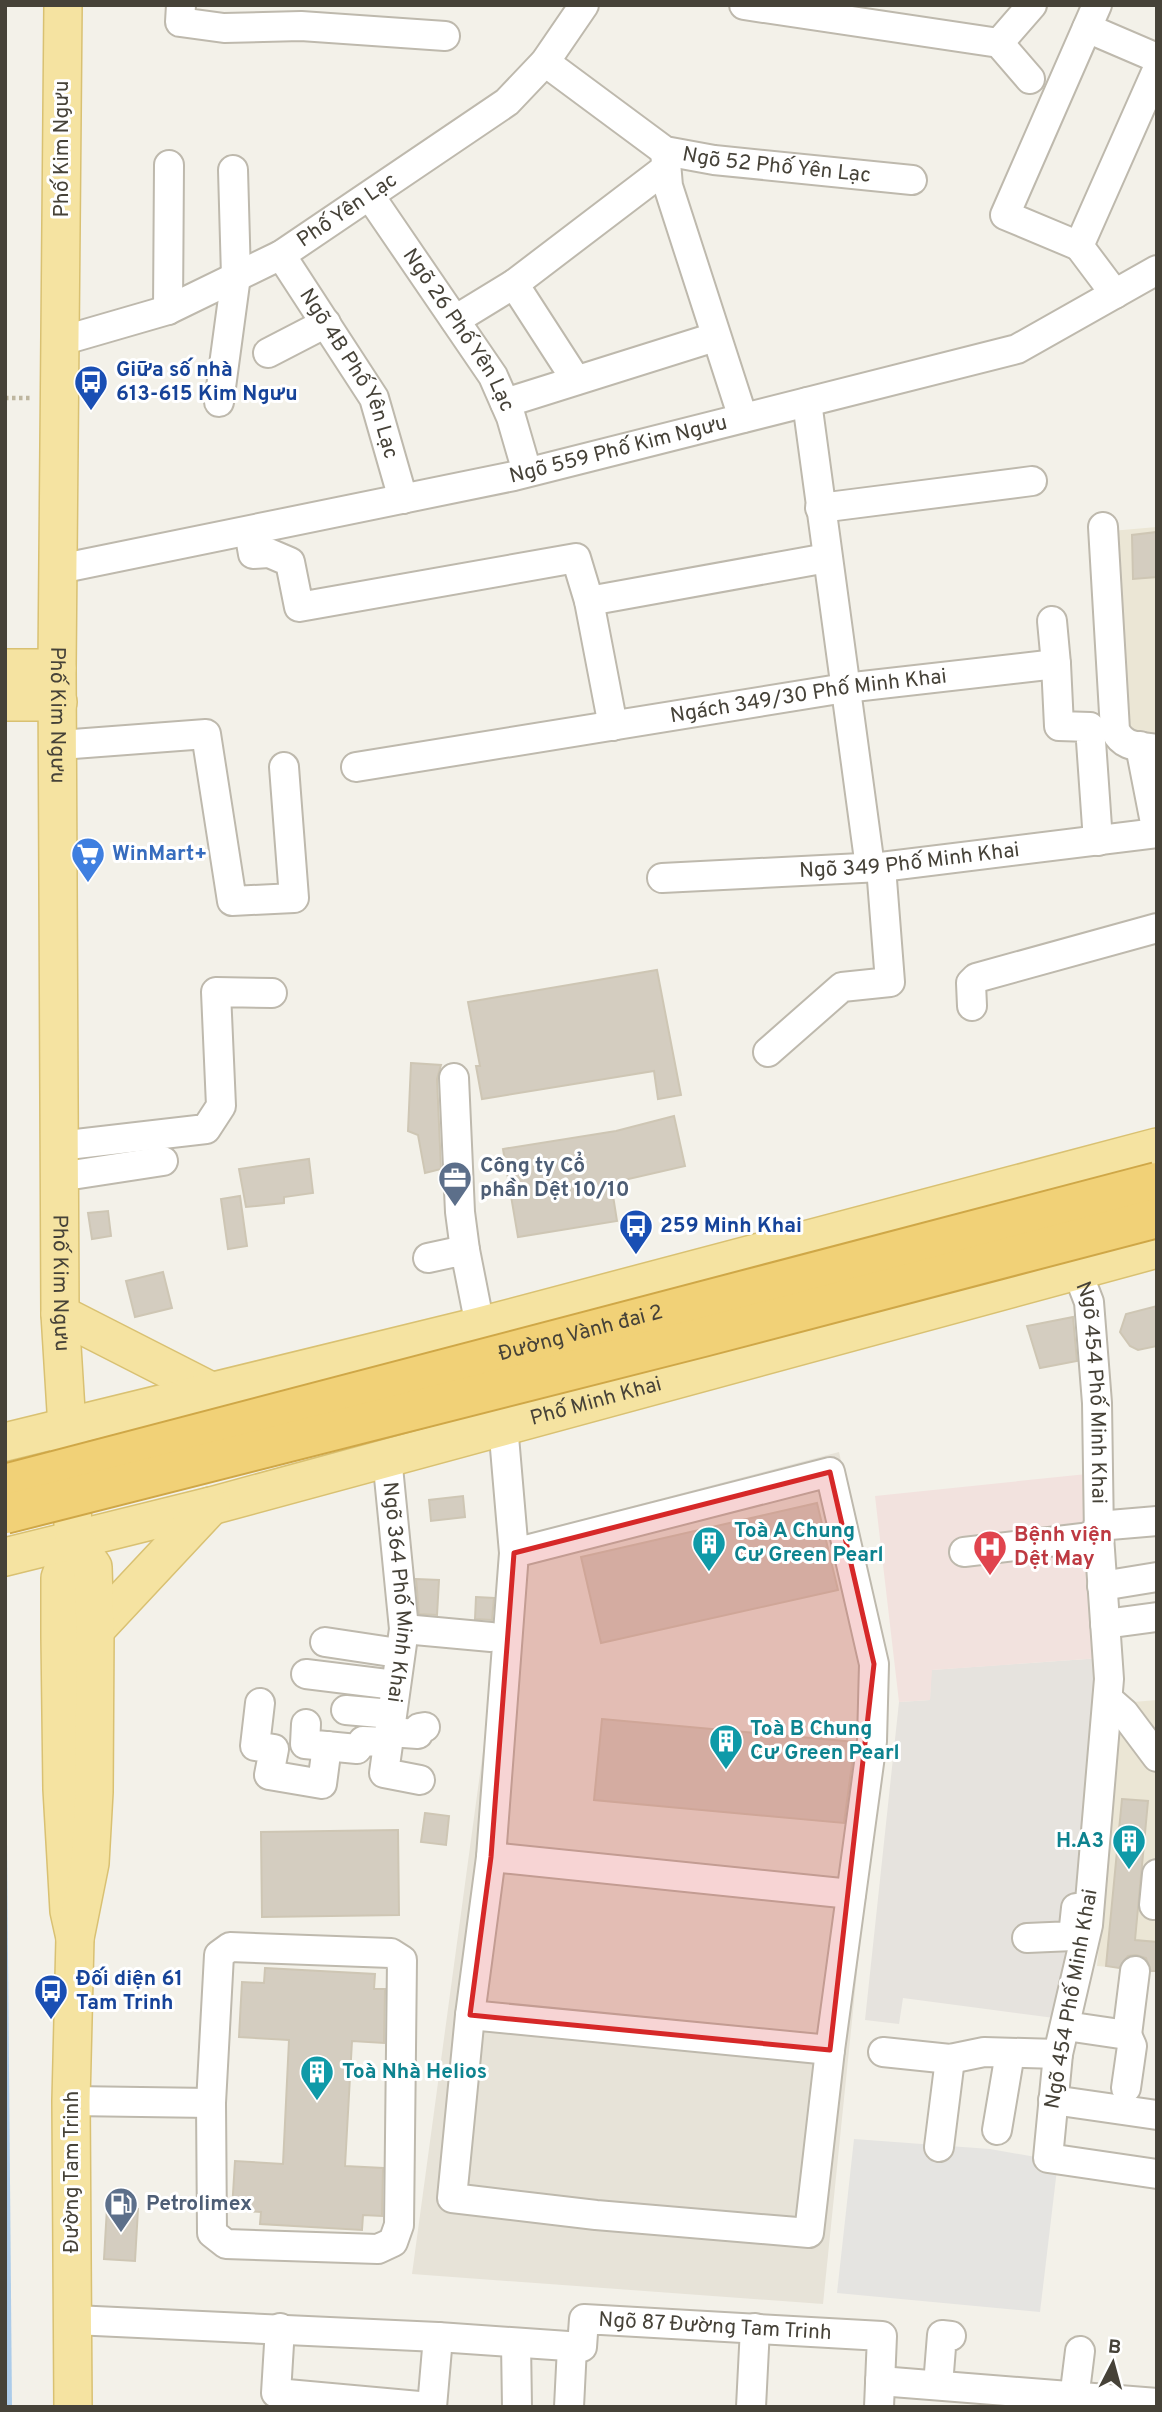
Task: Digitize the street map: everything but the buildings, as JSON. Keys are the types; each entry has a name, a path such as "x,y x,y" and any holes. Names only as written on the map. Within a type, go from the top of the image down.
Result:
{"highway":[{"name":"Đường Vành đai 2","path":"5,1484 1157,1182"},
{"name":"Đường Vành đai 2","path":"5,1514 690,1341 1157,1218"}],"main road":[{"name":"Phố Kim Ngưu","path":"35,1434 60,1314 60,745 29,685 59,569 64,5"},
{"path":"35,1434 480,1326 1157,1147"},
{"name":"Phố Minh Khai","path":"20,1554 211,1506 1157,1249"},
{"path":"60,1314 209,1390"},
{"name":"Đường Tam Trinh","path":"35,1434 74,1540 93,1567 94,1792 90,1863 75,1938 71,2101 73,2407"},
{"path":"95,1630 211,1506"},
{"name":"Đường Tam Trinh","path":"74,1540 60,1578 60,1613 62,1789 69,1911 75,1938"}],"street":[{"path":"181,5 180,22 224,28 301,26 444,36"},
{"name":"Phố Yên Lạc","path":"61,341 167,310 281,255 507,102 545,62 584,5"},
{"path":"744,5 999,43 1030,79"},
{"path":"999,43 1032,5"},
{"path":"1115,294 1079,246 1005,215 1092,17 1157,58"},
{"name":"Ngõ 52 Phố Yên Lạc","path":"545,62 665,160 714,160 912,180"},
{"path":"1079,246 1157,70"},
{"path":"455,320 514,284 665,160 715,337 743,418"},
{"path":"167,310 170,165"},
{"path":"219,402 236,276 233,170"},
{"name":"Ngõ 26 Phố Yên Lạc","path":"370,196 493,376 505,402 527,472"},
{"name":"Ngõ 4B Phố Yên Lạc","path":"281,255 374,398 403,499"},
{"name":"Ngõ 559 Phố Kim Ngưu","path":"59,569 527,472 1017,349 1157,271"},
{"path":"514,284 576,380"},
{"path":"268,353 326,323"},
{"path":"505,402 715,337"},
{"path":"768,1052 842,987 890,982 876,867 845,688 807,402"},
{"path":"820,508 1032,481"},
{"path":"1103,527 1115,730 1120,740 1148,748 1157,833"},
{"path":"248,531 253,554 268,553 290,562 299,607 576,558 589,601 613,726"},
{"path":"589,601 827,558"},
{"path":"1052,621 1059,726 1090,727 1098,841"},
{"name":"Ngách 349/30 Phố Minh Khai","path":"356,767 845,688 1056,664"},
{"path":"60,745 206,734 232,901 294,898 284,767"},
{"name":"Ngõ 349 Phố Minh Khai","path":"662,878 876,867 1157,833"},
{"path":"972,1006 971,983 976,978 1157,928"},
{"path":"59,1162 206,1129 221,1105 216,992 272,993"},
{"path":"454,1078 460,1212 480,1326"},
{"path":"59,1162 163,1161"},
{"path":"428,1258 466,1250"},
{"name":"Ngõ 454 Phố Minh Khai","path":"1077,1270 1089,1302 1097,1403 1098,1531 1108,1689 1088,1925 1058,2054 1048,2158 1157,2174"},
{"path":"503,1425 514,1553 491,1857 470,2015 452,2198 596,2215 809,2233 830,2050 872,1741 874,1664 830,1472 514,1553"},
{"name":"Ngõ 364 Phố Minh Khai","path":"387,1457 401,1641 384,1773 420,1780"},
{"path":"964,1552 1157,1521"},
{"path":"1102,1586 1157,1577"},
{"path":"1105,1624 1157,1617"},
{"path":"325,1642 491,1637"},
{"path":"306,1674 395,1685"},
{"path":"1027,1938 1073,1936 1098,1694 1108,1689 1157,1758"},
{"path":"260,1703 255,1746 274,1749 269,1775 322,1784 327,1746"},
{"path":"345,1710 389,1729 418,1734 419,1728 425,1727"},
{"path":"306,1724 305,1744 356,1749 363,1741 389,1729"},
{"path":"491,1857 851,1894"},
{"path":"1154,1905 1157,1874"},
{"path":"225,1948 391,1953 402,1960 399,2225 393,2242 378,2249 226,2244 216,2239 211,2224 211,2103 219,1955 225,1948"},
{"path":"1126,2088 1132,2046 1127,2035 1135,1971"},
{"path":"470,2015 830,2050"},
{"path":"1066,2026 1127,2035"},
{"path":"883,2052 950,2059 984,2052 1058,2054"},
{"path":"997,2130 1010,2053"},
{"path":"939,2147 950,2059"},
{"path":"1053,2100 1157,2115"},
{"path":"71,2101 211,2103"},
{"name":"Ngõ 87 Đường Tam Trinh","path":"74,2320 280,2328 577,2347 584,2319 882,2336 879,2394"},
{"path":"280,2328 276,2393 431,2407 438,2337"},
{"path":"751,2407 755,2328"},
{"path":"938,2385 942,2335 951,2336"},
{"path":"516,2343 517,2407"},
{"path":"569,2407 577,2347"},
{"path":"1074,2401 1080,2351"},
{"path":"879,2394 938,2385 1039,2401 1142,2404"}],"path":[{"path":"5,398 23,398"}],"highlighted area":[{"path":"830,1472 874,1664 830,2050 470,2015 491,1857 514,1553"}],"shaded area":[{"path":"1157,527 1157,743 1131,732 1111,531"},
{"path":"839,1452 888,1669 823,2304 412,2274 495,1663 499,1541"},
{"name":"Bệnh viện Dệt May","path":"1087,1474 1101,1658 932,1670 930,1700 899,1702 875,1496"},
{"path":"1101,1658 1103,1695 1062,2019 903,1998 899,2024 865,2020 899,1702 930,1700 931,1670"},
{"path":"1157,1700 1157,1971 1097,1966 1121,1703"},
{"path":"854,2139 990,2149 1058,2161 1040,2312 837,2293"}],"water":[{"path":"5,1616 12,2407 5,2407"}],"place":[{"name":"Giữa số nhà 613-615 Kim Ngưu","path":"91,412"},
{"name":"WinMart+","path":"88,884"},
{"name":"Công ty Cổ phần Dệt 10/10","path":"455,1208"},
{"name":"259 Minh Khai","path":"636,1256"},
{"name":"Toà A Chung Cư Green Pearl","path":"709,1573"},
{"name":"Bệnh viện Dệt May","path":"990,1577"},
{"name":"Toà B Chung Cư Green Pearl","path":"726,1771"},
{"name":"H.A3","path":"1129,1871"},
{"name":"Đối diện 61 Tam Trinh","path":"51,2021"},
{"name":"Toà Nhà Helios","path":"317,2102"},
{"name":"Petrolimex","path":"121,2234"}]}
